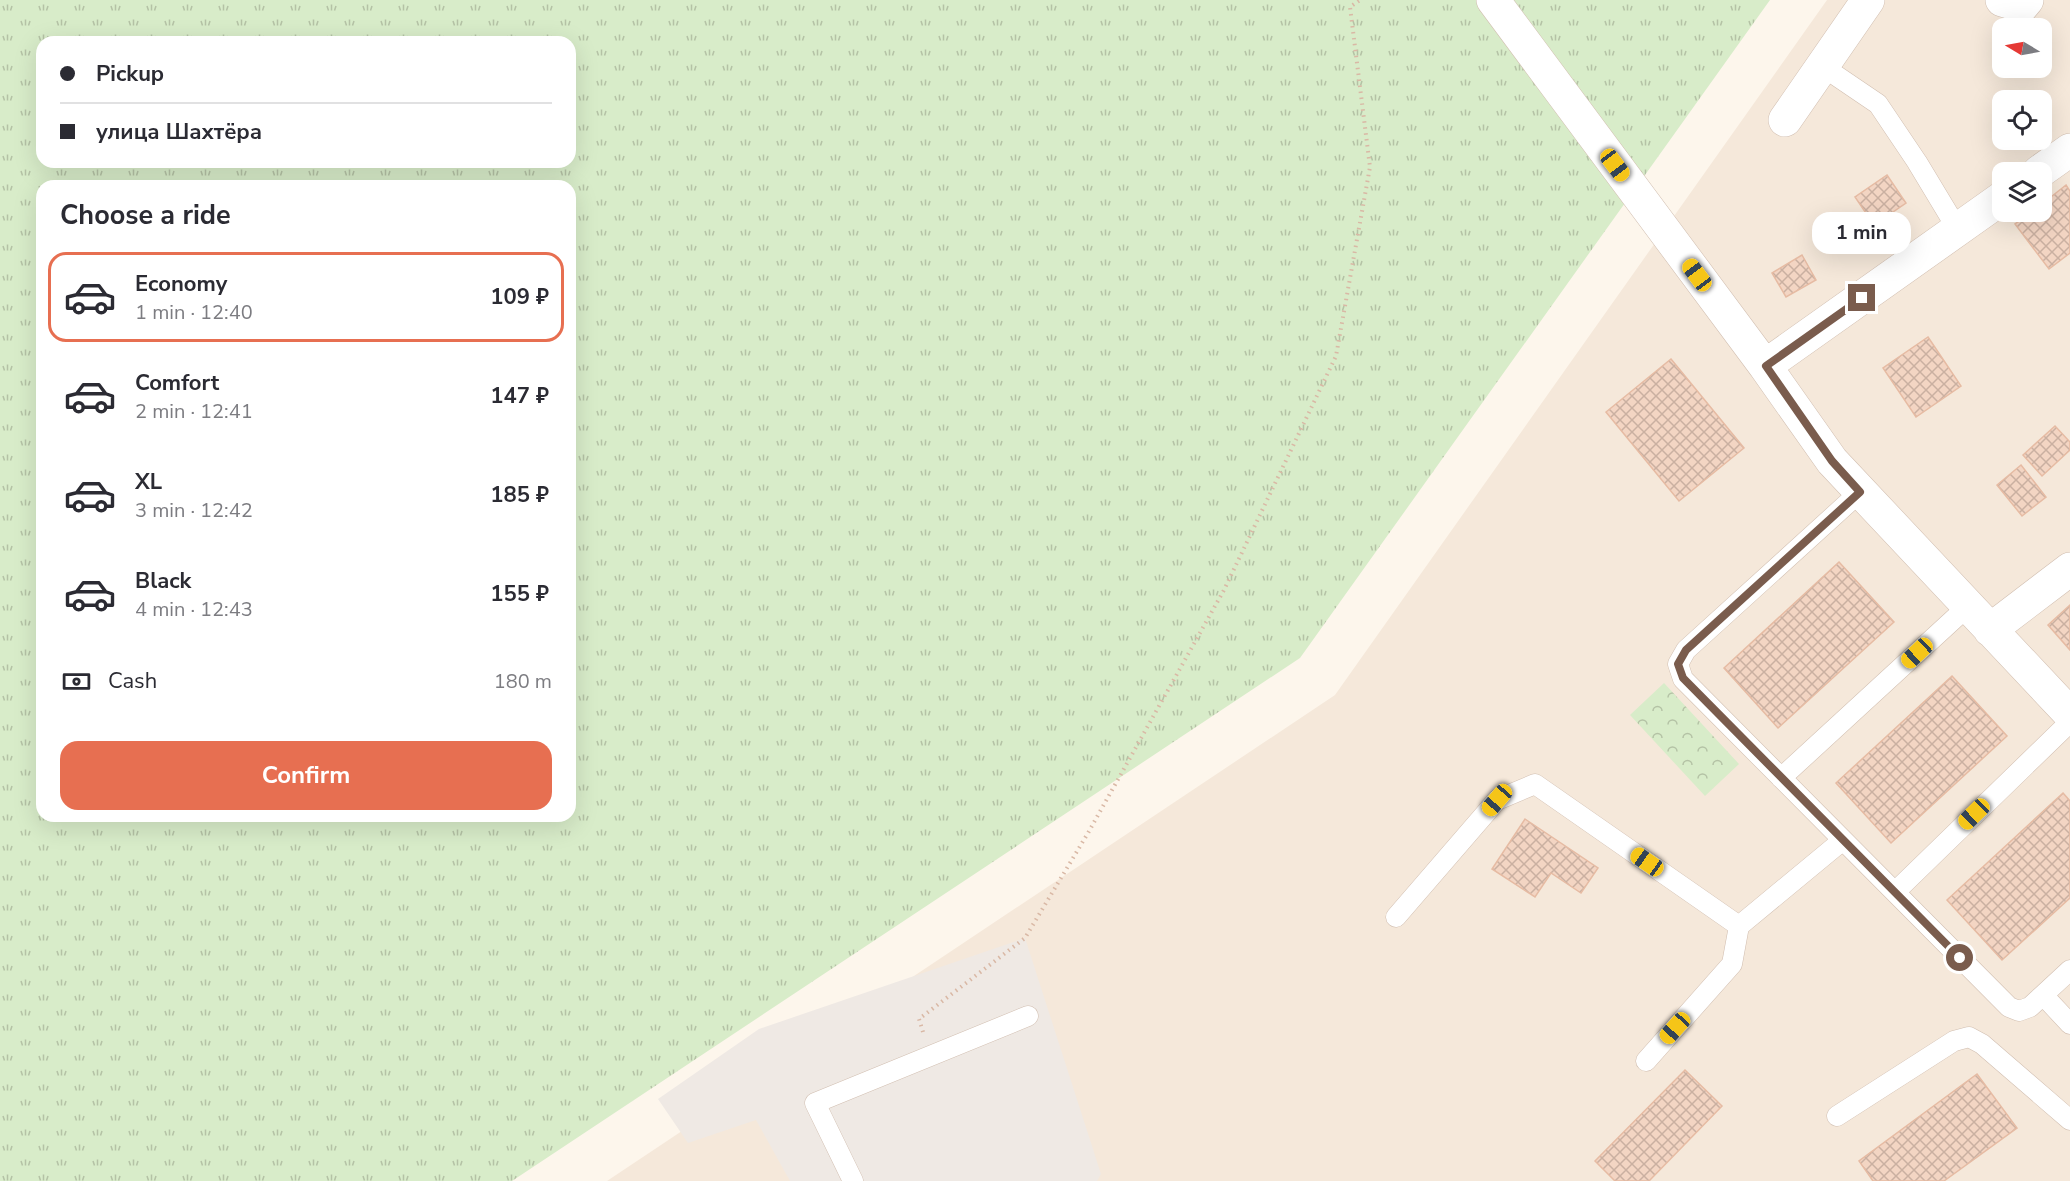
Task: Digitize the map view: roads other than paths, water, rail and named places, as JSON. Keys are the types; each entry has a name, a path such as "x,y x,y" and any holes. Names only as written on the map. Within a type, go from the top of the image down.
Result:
{"street":[{"path":"1493,0 1766,366 1832,461 2070,714"},
{"path":"1785,120 1868,0"},
{"path":"2002,0 2022,6 2026,0"},
{"path":"2052,162 2070,150"},
{"path":"1766,366 1992,205"},
{"path":"1989,630 2070,569"}],"lane":[{"path":"1822,66 1878,104 1917,162 1958,230"},
{"path":"1860,492 1686,650 1678,664 1683,678 2009,1007 2019,1011 2030,1007 2070,970"},
{"path":"1781,778 1967,607"},
{"path":"1895,892 2070,722"},
{"path":"1396,917 1497,800 1535,784 1739,926"},
{"path":"1646,1061 1732,964 1739,926 1843,840"},
{"path":"2043,995 2070,1024"},
{"path":"853,1181 815,1103 1028,1016"},
{"path":"1837,1116 1953,1041 1969,1037 1982,1044 2070,1120"}]}
